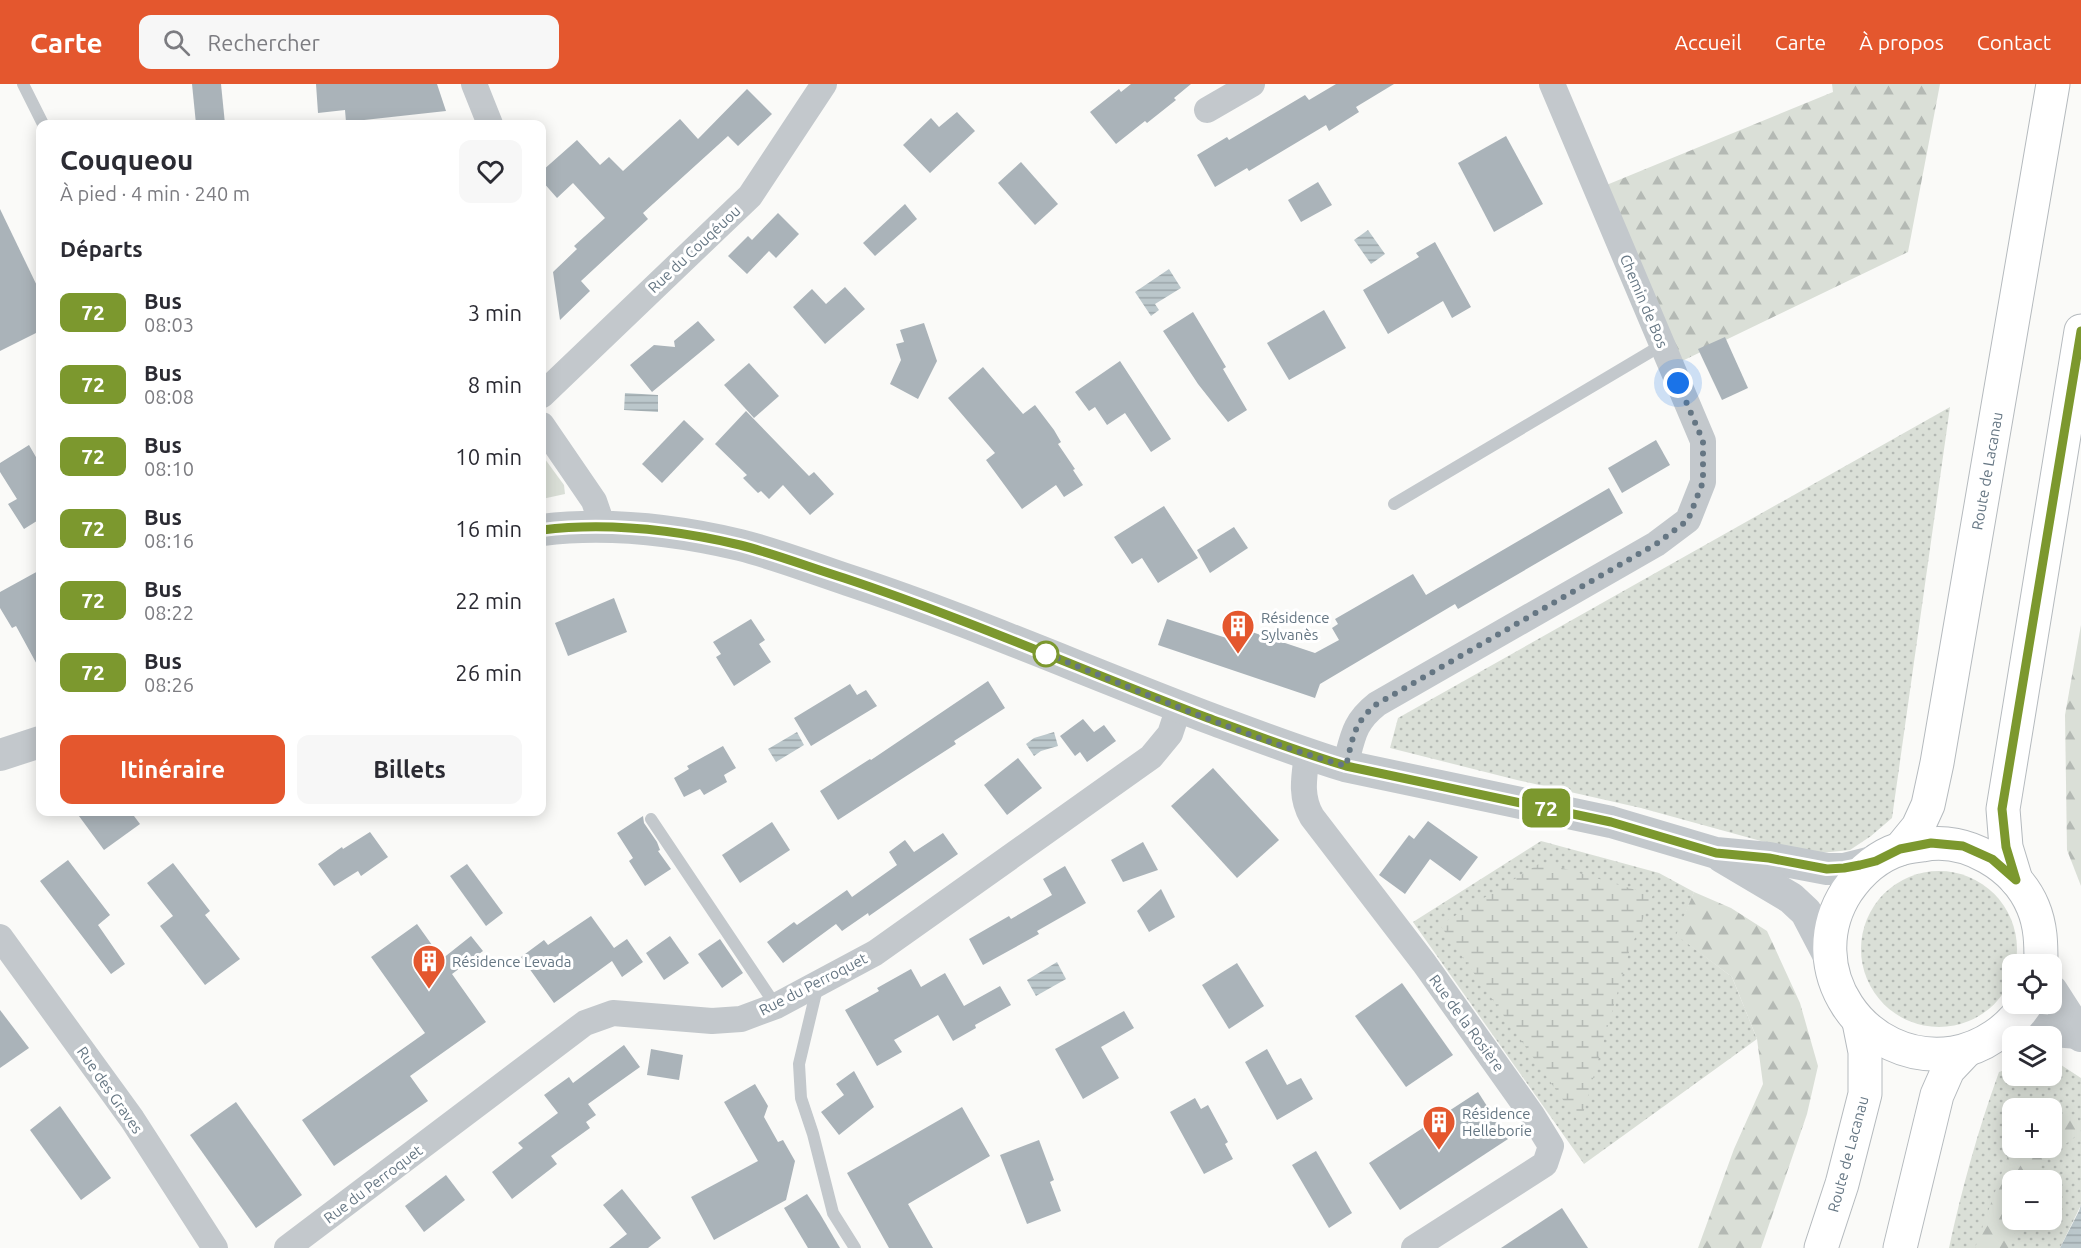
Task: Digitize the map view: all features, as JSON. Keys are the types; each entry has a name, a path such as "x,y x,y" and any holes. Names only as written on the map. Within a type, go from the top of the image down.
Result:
{"main road":[{"name":"Route de Lacanau","path":"1829,956 1831,928 1840,902 1855,879 1888,855 1918,827 1928,805 2053,84"},
{"path":"2041,954 2041,935 2032,906 2016,880 2006,847 2002,809 2081,331"},
{"path":"1888,855 1931,843 1963,846 1992,859 2016,880"},
{"path":"1829,956 1839,992 1859,1022 1882,1040 1908,1052 1937,1055 1966,1051 1998,1035 2019,1014"},
{"name":"Route de Lacanau","path":"1821,1248 1842,1184 1865,1094 1865,1052 1859,1022"},
{"path":"1900,1248 1937,1095 1948,1070 1966,1051"}],"street":[{"path":"474,84 488,120"},
{"name":"Rue du Couqéuou","path":"546,391 684,256 750,196 824,84"},
{"path":"1207,110 1252,84"},
{"name":"Chemin de Bos","path":"1346,766 1354,729 1364,714 1377,704 1656,544 1688,520 1703,482 1703,441 1552,84"},
{"path":"546,431 594,501 603,527"},
{"path":"546,530 603,527 689,535 741,546 897,596 1179,707 1307,755 1346,766 1611,822 1716,853 1769,858 1827,869 1844,868 1888,855"},
{"name":"Rue du Perroquet","path":"287,1248 585,1023 613,1013 712,1021 741,1019 776,1006 875,953 1150,757 1170,734 1179,707"},
{"path":"0,755 36,743"},
{"name":"Rue de la Rosière","path":"1307,755 1303,784 1305,806 1430,973 1532,1114 1551,1146 1545,1164 1414,1248"},
{"path":"1716,853 1791,898 1806,912 1829,956"},
{"name":"Rue des Graves","path":"0,937 132,1119 215,1248"},
{"path":"2062,1007 2079,1035"},
{"path":"1998,1035 2041,1030 2079,1035"}],"lane":[{"path":"23,84 41,120"},
{"path":"1394,504 1662,345"},
{"path":"651,819 776,1006"},
{"path":"818,983 799,1064 801,1098 813,1134 833,1213 855,1248"}],"green space":[{"path":"1832,84 1940,84 1908,252 1678,363 1604,186 1833,92"},
{"path":"1950,407 1892,818 1850,850 1820,853 1783,847 1641,808 1390,748 1398,718"},
{"path":"546,460 564,485 565,494 546,498"},
{"path":"2081,625 2081,886 2067,850 2065,715"},
{"path":"1541,841 1659,873 1694,892 1677,935 1732,977 1757,1039 1584,1164 1413,922"},
{"path":"1542,862 1653,895 1629,952 1580,1124 1440,925"},
{"path":"1924,872 1954,872 1982,884 2004,906 2016,934 2017,954 2002,954 2002,994 1982,1014 1954,1026 1924,1026 1896,1014 1874,992 1862,964 1862,934 1874,906 1896,884"},
{"path":"1694,892 1731,908 1767,931 1800,1003 1818,1066 1807,1114 1761,1248 1698,1248 1734,1149 1763,1084 1757,1039 1732,977 1676,935"},
{"path":"2062,1066 2081,1078 2081,1205 2060,1248 1949,1248 1971,1159 1999,1072 2002,1071 2002,1086 2062,1086"},
{"path":"2062,1116 2077,1116 2081,1132 2062,1146"},
{"path":"2007,1158 2046,1158 2039,1170 2003,1170"},
{"path":"2002,1172 2002,1230 2016,1230 2010,1248 1975,1248"}],"shaded area":[{"path":"1368,230 1385,254 1371,264 1354,240"},
{"path":"1169,269 1181,288 1155,304 1159,310 1151,316 1135,292"},
{"path":"625,393 658,395 658,412 624,410"},
{"path":"797,732 804,745 776,762 768,749"},
{"path":"1054,732 1058,746 1041,751 1034,756 1026,744 1034,738"},
{"path":"1057,962 1066,979 1036,996 1027,980"},
{"path":"2081,1205 2081,1248 2060,1248 2079,1211"}],"building":[{"path":"192,84 221,84 225,120 196,120"},
{"path":"316,84 437,84 446,111 364,120 346,120 345,110 318,113"},
{"path":"1131,84 1191,84 1174,98 1176,100 1116,144 1090,112 1119,89 1121,92"},
{"path":"1336,84 1394,84 1356,107 1359,112 1329,131 1326,125 1249,171 1247,168 1215,187 1197,155 1227,137 1229,140 1305,95 1309,100"},
{"path":"747,89 772,114 738,146 728,136 643,213 648,219 581,281 590,291 560,320 553,272 577,249 574,246 605,218 573,183 557,198 546,186 546,167 577,140 600,165 609,157 623,171 680,119 698,139"},
{"path":"957,112 975,131 930,173 903,145 931,118 939,127"},
{"path":"1506,136 1543,204 1494,232 1458,163"},
{"path":"1021,162 1058,204 1035,225 998,183"},
{"path":"1318,182 1332,205 1301,222 1288,200"},
{"path":"905,204 917,219 875,256 863,243"},
{"path":"0,209 36,284 36,333 0,351"},
{"path":"778,213 799,234 776,258 769,251 747,274 728,256 748,236 752,240"},
{"path":"1435,242 1471,307 1452,318 1443,301 1388,334 1363,290 1419,257 1416,253"},
{"path":"845,287 865,309 825,344 793,307 812,289 826,304"},
{"path":"1324,310 1346,348 1289,380 1267,343"},
{"path":"1193,312 1226,367 1223,369 1247,410 1228,422 1198,384 1163,331"},
{"path":"698,321 715,340 652,392 630,365 654,345 675,347 674,341"},
{"path":"924,323 937,361 918,399 890,384 901,360 896,344 904,342 900,330"},
{"path":"1725,337 1748,388 1722,400 1698,349"},
{"path":"1120,361 1171,439 1151,452 1125,413 1107,425 1095,407 1089,411 1075,392"},
{"path":"749,363 779,396 754,418 724,385"},
{"path":"983,367 1023,414 1035,405 1054,430 1061,442 1058,444 1083,485 1064,497 1056,485 1022,509 986,460 995,453 948,398"},
{"path":"746,411 809,476 814,472 834,494 810,515 783,485 769,499 761,491 758,493 743,478 747,475 715,444"},
{"path":"684,420 704,439 662,483 642,464"},
{"path":"1656,440 1670,465 1622,493 1608,468"},
{"path":"29,445 36,457 36,522 24,529 8,504 17,499 0,472 0,463"},
{"path":"1609,488 1623,513 1458,609 1455,604 1320,684 1315,698 1158,645 1167,619 1239,642 1243,629 1315,653 1339,640 1332,628 1338,624 1335,619 1413,574 1426,595"},
{"path":"1164,506 1198,558 1158,583 1142,558 1132,564 1114,537"},
{"path":"1234,527 1248,548 1210,573 1197,550"},
{"path":"36,572 36,663 16,626 12,628 0,608 0,592"},
{"path":"614,598 627,632 568,656 555,623"},
{"path":"751,619 765,640 759,644 771,662 734,686 716,657 721,654 713,642"},
{"path":"988,681 1005,708 954,741 956,744 838,820 820,791 871,760"},
{"path":"850,684 857,695 866,690 877,706 811,746 794,718"},
{"path":"1083,719 1094,732 1104,725 1116,741 1087,762 1080,752 1075,756 1060,736"},
{"path":"723,746 736,768 724,775 727,782 704,795 700,789 684,797 674,778 689,769 687,766"},
{"path":"1018,758 1042,788 1007,815 984,785"},
{"path":"1213,768 1279,840 1237,878 1171,806"},
{"path":"79,816 134,816 140,824 104,850"},
{"path":"643,816 644,823 657,842 660,850 658,851 671,869 645,886 629,861 633,858 617,833"},
{"path":"1428,821 1478,857 1460,881 1430,859 1405,894 1379,875 1409,835 1414,839"},
{"path":"772,822 790,850 740,883 722,855"},
{"path":"370,832 388,857 361,876 358,871 334,886 318,864 342,847 343,849"},
{"path":"943,833 958,854 869,916 868,913 842,931 836,924 783,963 767,942 794,922 797,925 847,890 852,897 897,865 889,852 905,840 914,852"},
{"path":"1143,842 1158,870 1123,882 1111,860"},
{"path":"68,860 110,915 98,925 125,964 111,974 40,881"},
{"path":"173,863 210,911 205,915 240,959 205,985 160,926 173,916 147,883"},
{"path":"467,864 503,913 486,926 450,876"},
{"path":"1065,866 1086,903 1037,931 1039,934 983,965 969,939 1009,916 1011,919 1052,895 1043,879"},
{"path":"1161,889 1175,917 1149,932 1137,911"},
{"path":"591,916 614,948 627,939 643,962 622,977 612,961 554,1003 521,957 544,940 548,945"},
{"path":"417,924 442,959 471,936 483,951 452,974 486,1022 410,1076 428,1101 334,1166 302,1120 425,1033 371,957"},
{"path":"670,936 689,963 664,980 646,953"},
{"path":"720,939 743,973 722,988 698,954"},
{"path":"1237,963 1264,1006 1229,1029 1202,985"},
{"path":"911,969 921,987 945,973 964,1006 1000,986 1011,1005 975,1025 976,1028 953,1041 938,1015 894,1040 902,1052 877,1066 845,1010 879,991 877,988"},
{"path":"1402,983 1453,1055 1406,1087 1355,1016"},
{"path":"0,1010 29,1048 0,1068"},
{"path":"1124,1011 1134,1028 1101,1047 1119,1078 1083,1099 1055,1049"},
{"path":"624,1045 640,1067 588,1104 596,1115 586,1122 590,1128 551,1156 557,1164 512,1199 492,1172 523,1148 518,1143 558,1113 544,1095 569,1077 573,1083"},
{"path":"651,1049 683,1055 679,1080 647,1075"},
{"path":"1267,1049 1287,1085 1301,1078 1313,1099 1277,1120 1245,1062"},
{"path":"854,1071 874,1107 839,1135 821,1112 844,1095 836,1084"},
{"path":"755,1084 768,1106 764,1117 778,1142 783,1140 795,1161 786,1200 714,1240 691,1197 758,1161 724,1102"},
{"name":"Résidence Helleborie","path":"1478,1092 1508,1139 1400,1210 1369,1163"},
{"path":"1195,1098 1201,1109 1208,1105 1228,1142 1225,1144 1233,1159 1204,1174 1170,1112"},
{"path":"236,1102 302,1195 256,1228 190,1135"},
{"path":"60,1106 111,1178 81,1200 30,1130"},
{"path":"962,1107 990,1156 908,1204 933,1248 889,1248 847,1173"},
{"path":"1039,1140 1054,1180 1050,1182 1061,1211 1027,1224 1000,1155"},
{"path":"1316,1151 1352,1213 1329,1228 1292,1165"},
{"path":"446,1175 465,1200 424,1232 405,1206"},
{"path":"622,1189 661,1238 648,1248 609,1248 627,1234 603,1205"},
{"path":"807,1194 840,1248 808,1248 784,1208"},
{"path":"1562,1208 1588,1248 1501,1248"}],"bus line":[{"name":"72","path":"546,530 603,527 637,529 689,535 741,546 897,596 1179,707 1307,755 1346,766 1611,822 1716,853 1769,858 1827,869 1876,861 1900,849 1931,843 1963,846 1992,859 2016,880 2006,847 2002,809 2081,331"}],"place":[{"name":"Résidence Sylvanès","path":"1238,655"},
{"name":"Résidence Levada","path":"429,990"},
{"name":"Résidence Helleborie","path":"1439,1151"}],"route":[{"path":"1046,654 1042,652 1307,755 1346,766 1354,729 1364,714 1377,704 1656,544 1688,520 1703,482 1703,441 1678,383"}]}
